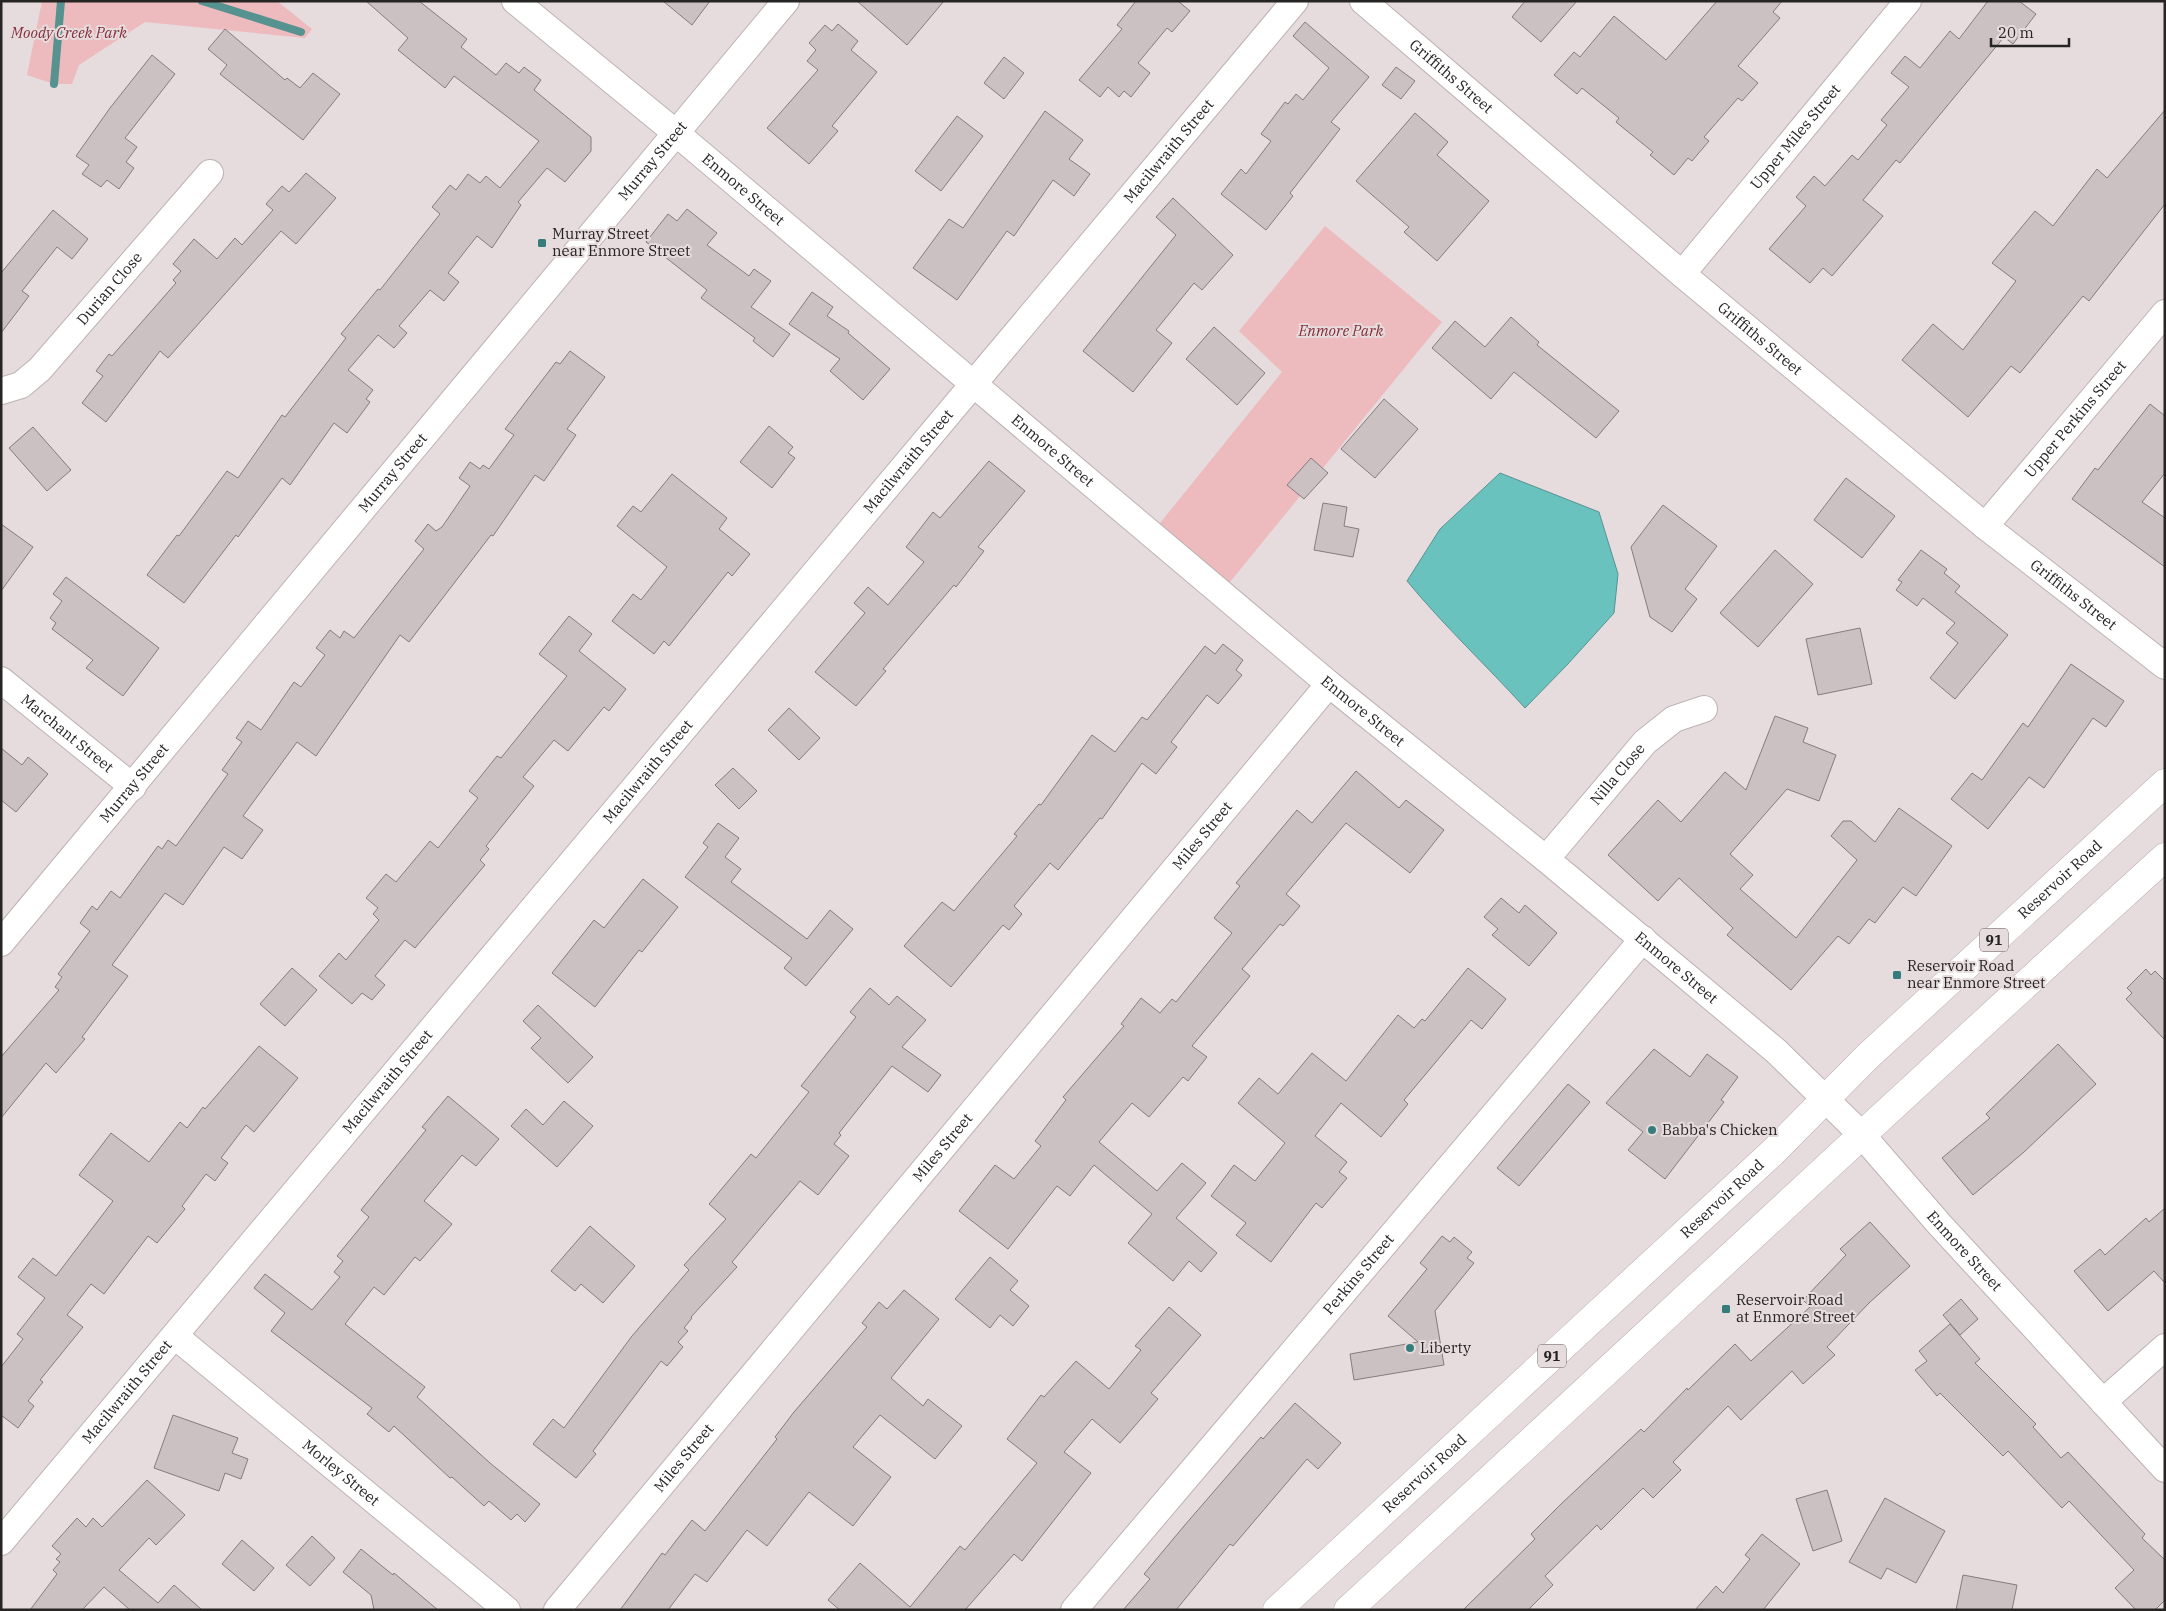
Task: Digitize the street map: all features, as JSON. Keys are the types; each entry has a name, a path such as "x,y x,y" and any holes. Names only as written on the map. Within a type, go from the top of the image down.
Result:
{"main road":[{"name":"Reservoir Road","path":"1277,1610 1773,1152 1868,1056 2165,783"},
{"path":"1348,1610 1666,1318 1861,1134 2165,857"}],"street":[{"name":"Enmore Street","path":"514,1 676,133 973,386 1152,533 1329,684 1546,859 1776,1051 1861,1134 1940,1225 2165,1469"},
{"name":"Murray Street","path":"1,943 133,787 786,1"},
{"name":"Macilwraith Street","path":"1,1542 1295,1"},
{"name":"Griffiths Street","path":"1363,1 1682,274 1985,526 2165,666"},
{"name":"Upper Miles Street","path":"1682,274 1908,1"},
{"name":"Durian Close","path":"1,391 21,385 40,369 210,173"},
{"name":"Upper Perkins Street","path":"1985,526 2165,312"},
{"name":"Marchant Street","path":"1,680 133,787"},
{"name":"Miles Street","path":"557,1610 1329,684"},
{"name":"Nilla Close","path":"1546,859 1645,742 1674,719 1704,710"},
{"name":"Perkins Street","path":"1074,1610 1642,939"},
{"name":"Morley Street","path":"175,1336 507,1610"},
{"path":"2103,1402 2165,1347"}],"green space":[{"name":"Moody Creek Park","path":"42,1 277,1 312,29 305,38 145,22 79,65 72,84 54,84 27,75"},
{"name":"Enmore Park","path":"1325,226 1442,322 1221,593 1152,533 1282,372 1239,331"}],"water":[{"path":"1500,473 1599,512 1618,574 1614,613 1525,708 1407,581 1440,529"}],"building":[{"path":"366,1 419,1 467,39 461,47 496,75 506,63 519,73 524,67 541,80 534,90 591,137 591,151 565,182 547,168 518,202 521,205 492,248 477,236 448,273 459,282 444,301 430,290 399,326 407,333 394,348 378,335 348,370 373,390 366,399 370,402 347,433 334,423 290,485 282,478 238,537 236,535 184,603 147,575 177,535 179,536 227,471 238,478 282,415 285,417 346,338 341,334 378,289 380,290 440,214 432,207 450,185 456,190 468,174 480,183 486,176 500,188 539,141 454,76 445,88 398,50 408,38"},
{"path":"663,1 710,1 692,25"},
{"path":"857,1 944,1 907,45"},
{"path":"1136,1 1178,1 1190,11 1172,32 1167,28 1138,63 1150,73 1131,97 1124,91 1119,97 1108,87 1100,97 1079,80 1122,29 1117,25"},
{"path":"1525,1 1577,1 1541,42 1512,17"},
{"path":"1717,1 1782,1 1773,12 1780,18 1738,66 1758,83 1742,101 1738,98 1704,137 1709,141 1692,161 1688,158 1674,175 1650,155 1653,152 1616,122 1619,118 1582,88 1577,94 1554,75 1574,52 1580,57 1614,16 1666,60"},
{"path":"1988,1 2019,1 2036,14 2013,44 2004,37 1900,163 1896,160 1863,200 1883,216 1832,276 1823,268 1810,283 1769,249 1806,206 1796,197 1814,176 1825,186 1852,155 1858,160 1887,125 1881,120 1909,87 1891,73 1905,56 1920,68 1950,31 1959,39"},
{"path":"1305,22 1369,77 1331,122 1340,129 1290,193 1293,196 1266,230 1221,194 1241,169 1246,174 1271,141 1261,134 1285,102 1288,104 1296,94 1303,100 1329,68 1293,36"},
{"path":"838,24 858,41 851,50 877,72 832,126 838,131 809,164 767,128 818,70 807,61 816,50 809,43 825,25 832,31"},
{"path":"225,29 285,80 287,78 300,88 313,73 340,94 303,140 220,74 227,65 208,49"},
{"path":"152,55 175,74 125,138 137,147 126,162 134,168 119,189 107,180 101,187 82,174 89,165 76,156 110,108"},
{"path":"1004,57 1024,73 1004,99 984,83"},
{"path":"1396,67 1415,81 1401,99 1382,85"},
{"path":"2165,110 2165,204 2089,301 2083,296 2020,373 2011,366 1968,417 1902,360 1933,324 1963,350 2016,281 1992,263 2035,211 2053,226 2097,169 2107,178"},
{"path":"1045,111 1083,140 1069,159 1090,174 1074,196 1053,180 1014,236 1007,231 957,300 913,268 949,219 963,228"},
{"path":"1415,113 1448,142 1437,155 1489,201 1437,261 1404,232 1409,227 1356,181"},
{"path":"957,116 983,136 941,191 915,171"},
{"path":"306,173 336,198 296,244 281,231 168,358 160,351 106,422 82,403 103,376 96,371 109,354 112,356 176,283 173,280 181,271 173,264 194,239 217,259 235,238 242,245 273,210 266,204 282,186 289,192"},
{"path":"1173,198 1233,255 1202,290 1194,283 1156,330 1172,343 1133,392 1083,351 1176,235 1156,217"},
{"path":"687,209 717,233 707,245 749,276 754,269 771,281 751,307 790,334 773,357 753,341 755,338 701,298 707,290 646,242 668,214 677,221"},
{"path":"53,210 88,239 72,259 57,247 22,291 29,296 1,333 1,273"},
{"path":"812,292 833,307 827,316 849,331 848,333 890,369 863,400 830,371 840,359 789,324"},
{"path":"1511,317 1539,342 1537,345 1619,411 1596,438 1514,372 1491,399 1432,348 1455,321 1485,347"},
{"path":"1214,327 1265,373 1237,405 1186,359"},
{"path":"570,351 605,377 567,429 576,435 544,481 535,475 493,536 491,535 409,642 400,635 316,756 297,742 243,816 263,830 242,859 224,847 183,905 165,893 112,965 128,976 82,1037 85,1039 56,1073 46,1063 1,1118 1,1057 59,990 55,987 62,977 58,974 90,931 80,923 92,906 97,910 111,891 120,898 158,846 162,849 168,840 176,846 228,774 222,770 242,742 236,738 248,721 261,730 294,682 301,687 325,655 316,648 330,630 340,638 344,631 354,638 424,549 415,541 428,524 436,531 442,527 470,486 459,478 470,462 480,469 483,465 489,469 514,435 505,429 556,362 560,364"},
{"path":"1384,399 1418,429 1375,478 1341,449"},
{"path":"2150,404 2165,416 2165,473 2142,502 2165,518 2165,567 2072,499 2095,468 2098,470"},
{"path":"769,426 793,447 788,453 795,458 772,488 740,462"},
{"path":"33,427 71,470 47,491 9,448"},
{"path":"1311,458 1328,473 1304,499 1287,485"},
{"path":"989,461 1025,491 978,547 984,551 956,587 954,585 883,669 886,671 856,706 815,672 865,613 854,603 868,587 888,605 924,562 906,547 933,512 940,518"},
{"path":"672,474 727,518 719,529 750,554 732,576 728,572 669,646 664,641 654,654 612,621 633,594 641,600 667,567 617,526 633,506 641,512"},
{"path":"1846,478 1895,516 1862,558 1814,520"},
{"path":"1323,503 1347,507 1344,526 1359,529 1353,557 1314,550"},
{"path":"1663,505 1717,546 1685,589 1697,599 1672,632 1650,617 1631,547"},
{"path":"1,524 33,547 1,591"},
{"path":"1775,550 1813,584 1758,647 1720,613"},
{"path":"1921,550 1947,569 1944,573 1960,586 1955,592 2008,635 1955,699 1930,678 1958,643 1946,633 1955,623 1923,598 1917,606 1896,590 1902,582 1898,580"},
{"path":"66,577 159,648 123,696 86,668 93,660 52,629 56,623 50,618 62,601 53,594"},
{"path":"569,616 592,634 579,651 626,689 609,711 604,707 568,751 554,740 523,777 534,786 486,846 489,849 480,860 485,865 415,948 405,940 375,976 385,985 372,1000 362,993 352,1004 319,976 339,953 346,960 379,920 373,914 378,908 366,898 386,874 396,882 430,841 438,848 478,798 469,791 497,756 501,758 567,676 539,654"},
{"path":"1860,628 1872,684 1818,695 1806,639"},
{"path":"1223,644 1243,660 1236,670 1242,675 1218,704 1207,695 1171,742 1177,747 1156,774 1142,763 1102,819 1100,818 1058,870 1050,863 1014,906 1022,914 1009,930 1003,925 951,987 904,946 942,902 954,911 1017,836 1014,834 1039,804 1041,805 1092,735 1115,752 1142,717 1147,720 1205,646 1215,654"},
{"path":"2071,664 2124,701 2106,727 2093,718 2044,788 2029,777 1988,829 1951,799 1972,773 1982,780 2023,723 2028,727"},
{"path":"789,708 820,738 799,760 768,730"},
{"path":"1775,716 1808,728 1803,742 1836,755 1819,801 1787,789 1730,854 1753,875 1740,889 1796,938 1857,860 1831,836 1843,821 1851,821 1875,842 1899,808 1952,846 1916,896 1903,887 1875,923 1869,919 1849,944 1838,936 1791,990 1727,935 1733,928 1679,878 1658,901 1608,855 1658,800 1681,822 1725,772 1746,790"},
{"path":"1,748 22,765 28,757 48,774 16,812 1,800"},
{"path":"733,768 757,791 739,809 715,785"},
{"path":"1356,771 1399,808 1406,800 1444,830 1410,873 1346,823 1286,894 1300,906 1283,926 1280,924 1242,969 1250,976 1192,1046 1207,1057 1188,1081 1183,1077 1149,1117 1132,1103 1099,1142 1157,1191 1182,1163 1206,1183 1176,1218 1217,1253 1201,1272 1189,1261 1173,1281 1128,1243 1152,1214 1094,1165 1070,1196 1057,1186 1008,1249 959,1211 995,1165 1014,1179 1041,1146 1035,1141 1066,1100 1063,1097 1124,1026 1121,1024 1141,998 1160,1013 1172,999 1176,1002 1232,933 1214,918 1240,886 1236,883 1297,810 1312,823"},
{"path":"718,823 739,838 725,857 741,869 731,882 807,939 830,910 853,929 806,986 784,968 792,958 685,877 708,847 703,843"},
{"path":"643,879 678,907 642,952 639,950 595,1007 552,973 594,920 604,928"},
{"path":"1501,898 1519,913 1525,905 1557,933 1529,966 1492,935 1498,929 1484,917"},
{"path":"292,968 317,990 285,1026 260,1004"},
{"path":"1468,968 1506,999 1482,1029 1471,1020 1404,1100 1408,1104 1381,1137 1341,1103 1315,1136 1347,1162 1339,1172 1347,1178 1322,1208 1316,1203 1271,1262 1236,1235 1246,1223 1211,1196 1234,1165 1255,1181 1285,1143 1238,1103 1259,1078 1278,1094 1312,1053 1346,1081 1398,1015 1414,1028 1422,1019 1425,1021"},
{"path":"2146,969 2151,975 2155,971 2165,981 2165,1040 2126,999 2132,993 2127,988"},
{"path":"870,988 889,1005 897,996 926,1020 902,1047 941,1075 928,1092 892,1066 839,1133 841,1135 834,1144 849,1156 818,1195 800,1181 732,1262 737,1267 691,1317 684,1328 688,1331 678,1342 683,1347 667,1366 661,1361 593,1451 596,1454 576,1478 533,1444 553,1419 564,1428 632,1336 689,1270 684,1265 726,1219 709,1204 751,1154 756,1158 809,1092 801,1086 856,1017 850,1012"},
{"path":"538,1005 593,1057 568,1083 531,1048 541,1038 523,1021"},
{"path":"2058,1044 2096,1084 2024,1152 1973,1195 1942,1158 1990,1118 1986,1114"},
{"path":"259,1046 298,1078 254,1132 246,1125 221,1158 228,1163 215,1181 206,1174 182,1206 185,1209 157,1243 148,1236 104,1294 91,1284 67,1315 83,1327 40,1380 43,1382 28,1401 34,1406 18,1428 1,1415 1,1367 23,1339 17,1334 45,1298 18,1277 33,1258 56,1276 113,1201 79,1175 111,1133 149,1162 180,1122 187,1128 203,1107 205,1109"},
{"path":"1654,1049 1690,1077 1707,1054 1738,1077 1721,1100 1724,1102 1665,1179 1628,1150 1643,1132 1606,1103"},
{"path":"1568,1084 1590,1102 1519,1186 1497,1168"},
{"path":"448,1096 499,1139 476,1166 462,1155 424,1201 452,1224 420,1261 415,1257 384,1295 374,1287 345,1324 425,1387 417,1397 490,1463 540,1504 525,1522 517,1514 511,1520 489,1501 484,1506 452,1477 450,1478 394,1426 389,1432 367,1414 372,1408 271,1331 285,1313 254,1288 265,1274 312,1310 340,1277 334,1272 343,1261 337,1256 369,1217 361,1210 426,1130 422,1127"},
{"path":"564,1101 593,1126 557,1167 511,1126 526,1109 543,1125"},
{"path":"2165,1208 2165,1283 2154,1271 2108,1311 2074,1271 2100,1249 2105,1255 2146,1218 2149,1222"},
{"path":"1870,1222 1910,1266 1869,1303 1827,1347 1835,1355 1803,1384 1792,1371 1741,1420 1728,1406 1673,1462 1681,1470 1653,1498 1643,1488 1601,1530 1597,1525 1545,1576 1553,1585 1528,1610 1463,1610 1535,1539 1531,1534 1560,1505 1641,1429 1644,1432 1687,1388 1688,1390 1735,1344 1751,1361 1810,1307 1803,1300 1846,1255 1840,1249"},
{"path":"590,1226 635,1266 603,1303 581,1284 575,1291 551,1271"},
{"path":"1442,1236 1450,1242 1454,1237 1472,1252 1467,1258 1474,1263 1435,1311 1444,1365 1354,1380 1350,1354 1418,1342 1388,1316 1427,1269 1420,1263"},
{"path":"990,1257 1018,1281 1010,1290 1029,1306 1013,1326 1000,1315 990,1328 955,1299"},
{"path":"904,1290 939,1319 891,1378 923,1406 928,1399 962,1426 935,1459 880,1415 853,1447 891,1477 853,1526 809,1492 767,1546 747,1530 707,1582 695,1574 668,1610 620,1610 662,1553 665,1555 692,1520 705,1531 777,1439 775,1437 794,1412 867,1327 862,1323 879,1302 887,1309"},
{"path":"1961,1299 1978,1319 1960,1335 1943,1315"},
{"path":"1169,1307 1201,1335 1151,1393 1158,1399 1120,1443 1092,1419 1064,1452 1091,1473 1022,1561 1014,1554 965,1610 840,1610 828,1600 860,1563 910,1607 960,1546 965,1550 1037,1463 1007,1439 1041,1395 1044,1397 1076,1361 1109,1389 1141,1350 1135,1346"},
{"path":"1950,1324 1980,1359 1975,1363 2036,1424 2033,1427 2061,1458 2068,1452 2145,1534 2142,1538 2165,1560 2165,1600 2155,1610 2136,1610 2115,1588 2134,1570 2069,1501 2062,1508 2008,1451 2003,1456 1940,1393 1937,1396 1915,1370 1927,1361 1919,1351"},
{"path":"1295,1403 1341,1443 1318,1469 1307,1459 1233,1546 1230,1544 1176,1610 1123,1610 1150,1579 1144,1574 1261,1437 1263,1439"},
{"path":"173,1415 238,1438 232,1453 248,1459 241,1479 225,1473 219,1491 154,1468"},
{"path":"147,1480 185,1515 156,1545 149,1538 119,1570 158,1603 174,1585 202,1610 130,1610 104,1587 82,1610 30,1610 57,1574 53,1570 60,1562 56,1559 61,1554 52,1546 77,1518 86,1527 93,1518 102,1527"},
{"path":"1827,1490 1842,1541 1813,1551 1796,1499"},
{"path":"1885,1498 1945,1531 1916,1583 1887,1568 1881,1579 1849,1562"},
{"path":"1762,1534 1800,1564 1763,1610 1695,1610 1716,1586 1723,1593 1750,1559 1745,1555"},
{"path":"312,1536 335,1558 310,1586 286,1565"},
{"path":"242,1540 274,1568 254,1591 222,1564"},
{"path":"361,1549 393,1575 394,1573 438,1610 374,1610 371,1595 343,1572"},
{"path":"1963,1575 2017,1585 2012,1610 1956,1610"}],"waterway":[{"path":"54,84 61,1"},
{"path":"202,1 301,32"}],"place":[{"name":"Murray Street near Enmore Street","path":"542,243"},
{"name":"Reservoir Road near Enmore Street","path":"1897,975"},
{"name":"Babba's Chicken","path":"1652,1130"},
{"name":"Reservoir Road at Enmore Street","path":"1726,1309"},
{"name":"Liberty","path":"1410,1348"}]}
